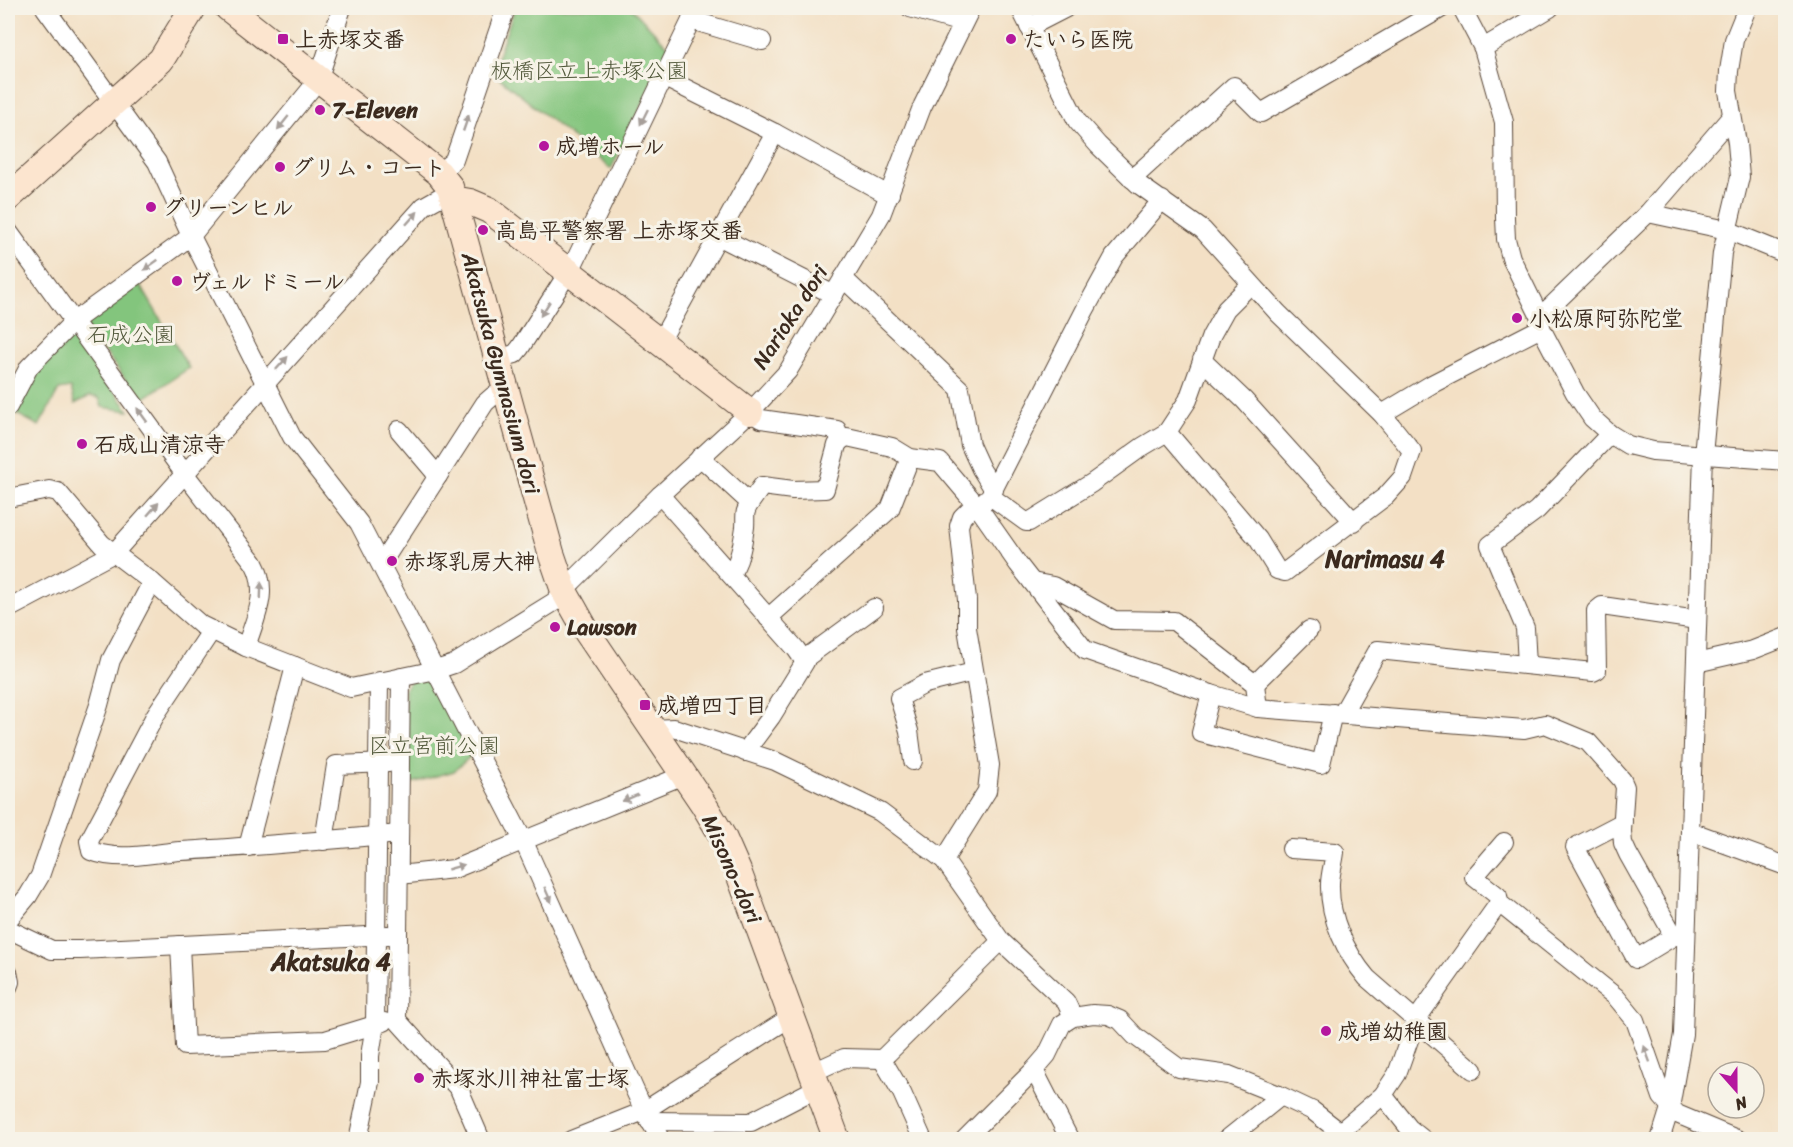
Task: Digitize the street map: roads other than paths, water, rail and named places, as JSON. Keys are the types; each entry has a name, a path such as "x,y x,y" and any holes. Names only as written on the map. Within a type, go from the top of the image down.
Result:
{"street":[{"path":"45,8 157,162 191,236 292,437 359,523 524,842 646,1116 661,1140"},
{"path":"8,198 162,60 193,8"},
{"name":"Akatsuka Gymnasium dori","path":"228,8 439,173 450,187 551,553 564,591"},
{"path":"8,407 29,367 74,321 191,236 319,77 342,8"},
{"path":"439,173 454,160 506,8"},
{"path":"910,8 966,15"},
{"path":"1020,8 1077,121 1098,145 1132,178 1203,230 1278,313 1383,414 1412,451 1403,477 1386,496 1285,572 1277,570 1258,539 1167,432"},
{"path":"1029,27 1066,8"},
{"path":"1132,178 1234,86 1261,113 1442,8"},
{"path":"1462,8 1483,48 1504,122 1506,239 1511,258 1575,393 1592,418 1610,434 1628,445 1653,451 1785,461"},
{"path":"1483,48 1550,8"},
{"path":"1660,1140 1670,1108 1683,1034 1680,936 1690,831 1703,455 1722,253 1740,177 1728,91 1729,71 1734,40 1747,8"},
{"path":"497,359 515,354 520,348 569,272 694,14 762,40"},
{"name":"Narioka dori","path":"8,498 49,490 58,492 102,544 152,582 201,625 246,647 351,688 454,664 554,602 660,495 750,412 788,371 881,215 922,106 966,15"},
{"path":"663,77 890,194"},
{"path":"1383,414 1540,322 1648,213 1731,117"},
{"path":"660,342 775,133"},
{"path":"10,600 114,553 424,206 440,197 470,202 489,210 761,419 837,430 841,440"},
{"path":"944,860 987,791 990,765 967,628 968,600 959,526 962,517 969,510 987,498 1114,257 1162,200"},
{"path":"1648,213 1727,230 1785,254"},
{"path":"8,231 184,473 254,563 260,575 262,588 260,603 246,647"},
{"path":"718,236 834,295"},
{"path":"843,278 960,389 970,445 981,470 987,498 1032,582 1085,650 1258,708 1524,729 1545,724 1588,742 1622,780 1625,788 1623,843 1680,936"},
{"path":"730,574 735,570 746,525 744,512 762,486 793,490 825,489 837,445 847,437 892,447 910,458 940,462 987,498 1029,522 1167,432 1188,400 1210,336 1226,309 1251,284"},
{"path":"1202,360 1244,399 1354,522"},
{"path":"381,564 485,403 493,396 506,392"},
{"path":"399,430 438,476"},
{"path":"1527,665 1525,628 1490,545 1537,510 1610,434"},
{"path":"700,457 750,503"},
{"path":"768,618 890,509 910,458"},
{"path":"660,495 805,662 771,717 745,752"},
{"path":"8,920 28,896 40,876 99,705 111,660 152,582"},
{"path":"1032,582 1053,586 1114,620 1174,621 1255,684 1258,708"},
{"name":"Misono-dori","path":"564,591 587,632 684,775 718,829 731,855 837,1140"},
{"path":"1211,694 1201,732 1321,764 1337,714 1378,650 1593,672 1598,670 1596,611 1602,606 1697,620"},
{"path":"803,660 874,608"},
{"path":"212,630 156,714 89,841 91,851 104,856 130,858 152,853 399,834"},
{"path":"1255,684 1309,630"},
{"path":"1696,663 1753,650 1785,637"},
{"path":"248,847 295,666"},
{"path":"913,761 909,731 899,698 925,684 974,672"},
{"path":"400,676 397,1020 459,1089 482,1140"},
{"path":"358,1140 370,1082 370,1056 375,1024 379,681"},
{"path":"652,729 674,728 775,761 880,812 944,860 1001,941 1066,1002 1073,1017"},
{"path":"324,841 336,765 400,763"},
{"path":"399,875 454,870 684,775"},
{"path":"1623,822 1575,847 1636,959 1680,936"},
{"path":"1690,831 1785,866"},
{"path":"1504,842 1474,877 1498,896 1499,903 1616,997 1635,1020 1662,1097 1670,1108 1677,1114 1739,1140"},
{"path":"1292,849 1335,852 1330,885 1336,923 1354,962 1367,978 1473,1070"},
{"path":"964,1140 1047,1055 1062,1024 1073,1017 1093,1014 1108,1015 1120,1020 1135,1036 1179,1068 1229,1075 1314,1111 1336,1136 1383,1095 1397,1074 1416,1020 1499,903"},
{"path":"8,928 52,950 398,935"},
{"path":"646,1116 751,1122 814,1081 844,1058 882,1059 1001,941"},
{"path":"180,945 185,1046 325,1040 375,1024 397,1020"},
{"path":"8,972 10,982 8,987"},
{"path":"571,1140 646,1116 791,1017"},
{"path":"882,1059 902,1093 923,1140"},
{"path":"1034,1070 1070,1140"},
{"path":"1226,1140 1276,1100 1279,1095"},
{"path":"1383,1095 1409,1128 1424,1140"}],"place":[{"name":"上赤塚交番","path":"283,39"},
{"name":"たいら医院","path":"1011,39"},
{"name":"7-Eleven","path":"320,110"},
{"name":"成増ホール","path":"544,146"},
{"name":"グリム・コート","path":"280,167"},
{"name":"グリーンヒル","path":"151,207"},
{"name":"高島平警察署 上赤塚交番","path":"483,230"},
{"name":"ヴェル ドミール","path":"177,281"},
{"name":"小松原阿弥陀堂","path":"1517,318"},
{"name":"石成山清涼寺","path":"82,444"},
{"name":"赤塚乳房大神","path":"392,561"},
{"name":"Lawson","path":"555,627"},
{"name":"成増四丁目","path":"645,705"},
{"name":"成増幼稚園","path":"1326,1031"},
{"name":"赤塚氷川神社富士塚","path":"419,1078"}],"district":[{"name":"Narimasu 4","path":"1385,559"},
{"name":"Akatsuka 4","path":"331,962"}],"park label":[{"name":"板橋区立上赤塚公園","path":"589,70"},
{"name":"石成公園","path":"131,334"},
{"name":"区立宮前公園","path":"434,745"}]}
